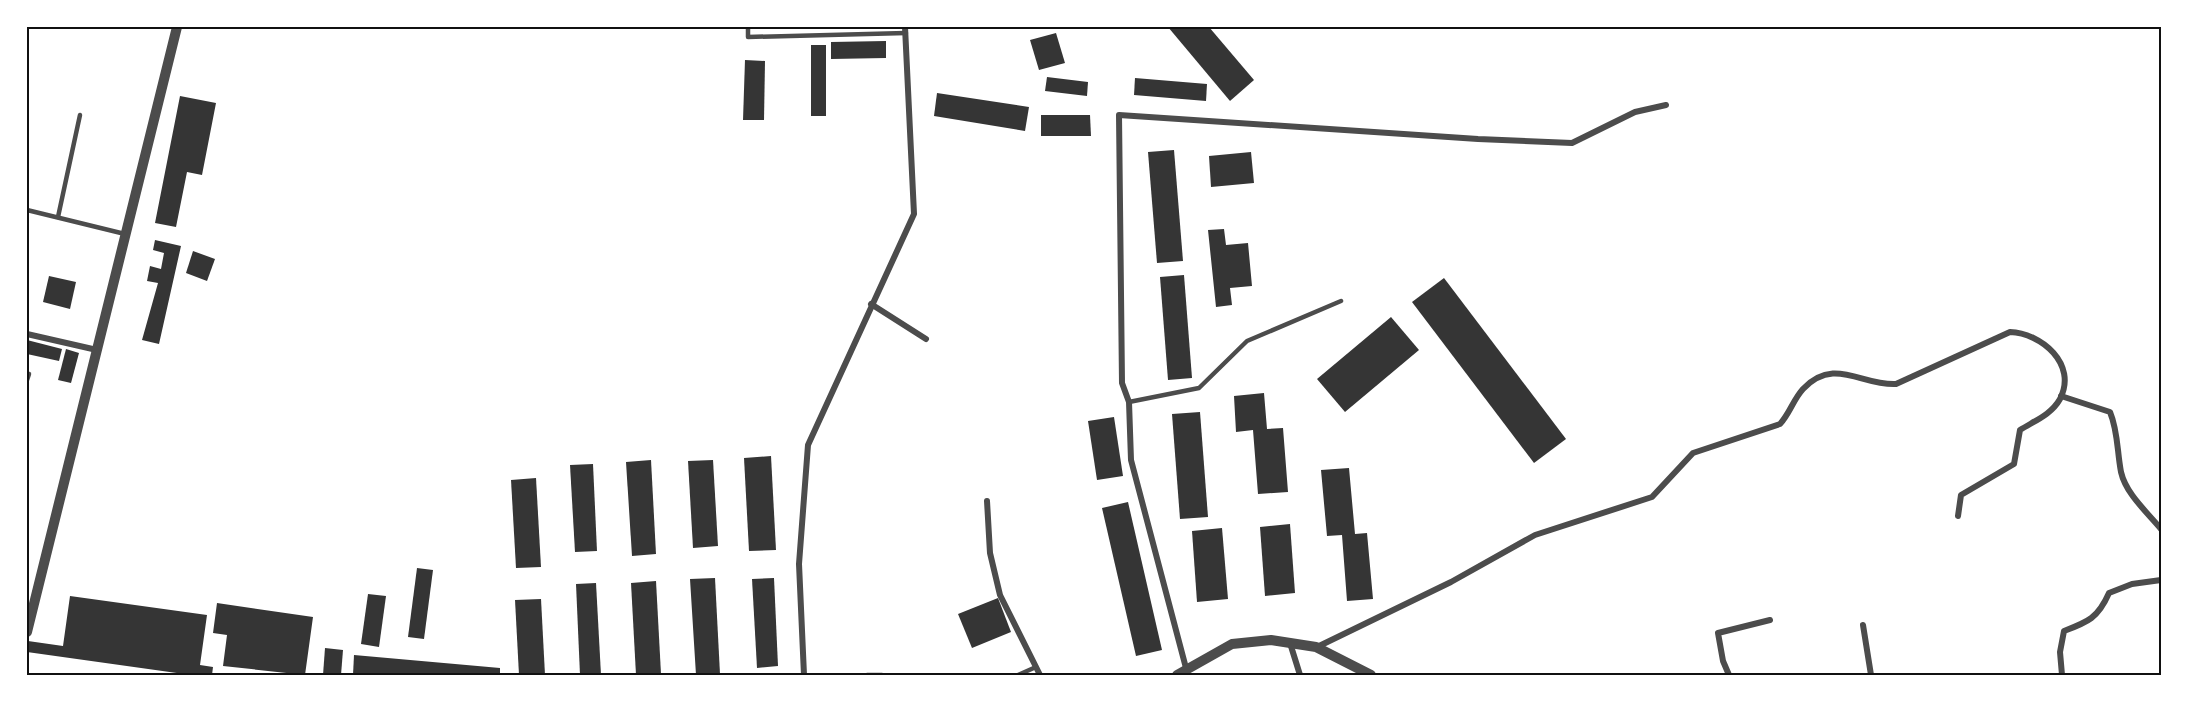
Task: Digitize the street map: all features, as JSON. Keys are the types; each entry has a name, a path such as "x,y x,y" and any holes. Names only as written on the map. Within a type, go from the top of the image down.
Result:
{"street":[{"path":"27,632 177,27"},
{"path":"804,675 799,564 808,445 914,214 905,30"},
{"path":"1371,675 1316,647 1271,640 1232,644 1181,672 1131,460 1129,402 1122,383 1119,115 1478,139 1572,142 1635,112 1666,105"},
{"path":"871,304 926,339"},
{"path":"1316,647 1451,582 1535,534 1652,497 1693,453 1780,424 1789,414 1792,404 1805,386 1822,376 1850,374 1877,383 1896,384 2010,332 2020,332 2038,339 2053,351 2063,377 2061,396 2044,416 2020,430 2014,464 1961,495 1958,516"},
{"path":"27,334 97,350"},
{"path":"2061,396 2110,412 2116,425 2122,474 2128,489 2161,530"},
{"path":"987,501 990,553 1000,595 1040,675"},
{"path":"2062,675 2060,652 2064,631 2086,622 2101,611 2109,594 2132,584 2161,580"},
{"path":"1729,675 1723,661 1719,633 1770,620"},
{"path":"1863,625 1871,675"},
{"path":"1290,643 1300,675"}],"lane":[{"path":"748,27 748,37 905,30"},
{"path":"58,218 80,115"},
{"path":"27,210 125,234"},
{"path":"1129,402 1199,388 1247,341 1341,301"},
{"path":"27,380 29,374"},
{"path":"1018,675 1036,667"},
{"path":"867,675 882,675"}],"building":[{"path":"1168,27 1209,27 1254,80 1230,101"},
{"path":"1056,33 1065,63 1039,70 1030,40"},
{"path":"886,41 886,58 831,59 831,42"},
{"path":"811,45 826,45 826,116 811,116"},
{"path":"745,60 765,61 764,120 743,120"},
{"path":"1047,77 1088,82 1087,96 1045,91"},
{"path":"1135,78 1207,84 1206,101 1134,95"},
{"path":"937,93 1029,107 1025,131 934,116"},
{"path":"180,96 216,103 202,175 187,172 176,227 155,223"},
{"path":"1041,115 1090,115 1091,136 1041,136"},
{"path":"1174,150 1183,261 1157,263 1148,152"},
{"path":"1251,152 1254,183 1211,187 1209,156"},
{"path":"1224,229 1226,245 1248,243 1252,286 1230,288 1232,305 1216,307 1208,230"},
{"path":"155,240 181,246 159,344 142,340 158,283 147,281 150,266 161,269 164,253 153,250"},
{"path":"193,251 215,259 207,281 186,273"},
{"path":"1184,275 1192,378 1168,380 1160,277"},
{"path":"49,276 76,282 70,309 43,302"},
{"path":"1444,278 1566,439 1534,463 1412,302"},
{"path":"1391,317 1419,350 1345,412 1317,379"},
{"path":"27,340 62,349 59,361 27,354"},
{"path":"66,349 79,353 71,383 58,380"},
{"path":"1264,393 1267,429 1283,428 1288,492 1258,494 1253,430 1236,432 1234,396"},
{"path":"1200,412 1208,517 1180,519 1172,414"},
{"path":"1114,417 1123,476 1097,480 1088,421"},
{"path":"771,456 776,550 749,551 744,458"},
{"path":"651,460 656,554 632,556 626,462"},
{"path":"713,460 718,546 693,548 688,461"},
{"path":"593,464 597,551 575,552 570,465"},
{"path":"1349,468 1355,534 1367,533 1373,599 1347,601 1342,535 1327,536 1321,470"},
{"path":"536,478 541,567 516,568 511,480"},
{"path":"1128,502 1162,650 1136,656 1102,508"},
{"path":"1290,524 1295,593 1265,596 1260,527"},
{"path":"1222,528 1228,599 1197,602 1192,531"},
{"path":"417,568 433,570 424,639 408,637"},
{"path":"715,578 720,674 696,675 690,579"},
{"path":"774,578 778,666 757,668 752,579"},
{"path":"656,581 661,674 636,675 631,583"},
{"path":"596,583 601,675 580,675 576,584"},
{"path":"368,594 386,596 379,647 361,644"},
{"path":"70,596 207,615 200,665 213,667 212,675 191,675 27,652 28,641 63,646"},
{"path":"998,598 1011,632 972,648 958,614"},
{"path":"541,599 545,675 519,675 515,600"},
{"path":"217,603 313,617 305,675 223,666 227,635 213,633"},
{"path":"325,648 343,650 341,675 323,675"},
{"path":"354,655 500,668 500,675 353,675"}]}
